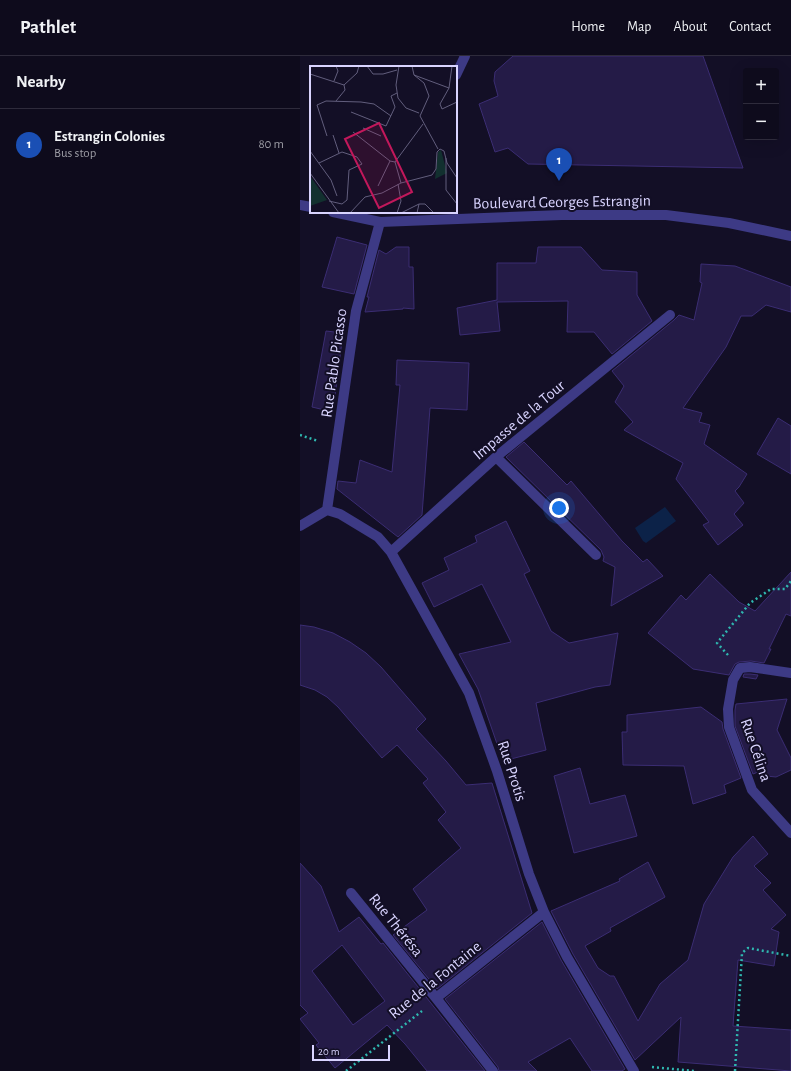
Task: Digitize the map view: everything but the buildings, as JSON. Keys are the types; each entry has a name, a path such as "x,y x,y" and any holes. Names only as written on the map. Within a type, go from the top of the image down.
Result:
{"street":[{"path":"457,73 465,56"},
{"path":"300,205 310,207"},
{"name":"Boulevard Georges Estrangin","path":"338,213 380,222 422,217 666,215 729,222 791,236"},
{"name":"Rue Pablo Picasso","path":"327,510 356,311 380,222"},
{"name":"Impasse de la Tour","path":"391,552 496,457 670,314"},
{"path":"496,457 596,555"},
{"path":"300,526 327,510"},
{"name":"Rue Protis","path":"327,510 340,514 378,537 391,552 469,693 529,874 544,912 567,957 633,1068"},
{"name":"Rue Célina","path":"791,672 750,667 740,668 733,680 728,709 729,727 752,790 791,833"},
{"name":"Rue Thérésa","path":"351,893 493,1071"},
{"name":"Rue de la Fontaine","path":"436,998 544,912"}],"path":[{"path":"300,435 307,438"},
{"path":"717,643 750,603 771,589 785,589 791,581"},
{"path":"735,1071 742,953 748,948 791,956"},
{"name":"Rue de la Fontaine","path":"346,1071 432,1003 436,998"},
{"path":"633,1068 694,1071"}],"water":[{"path":"665,507 676,521 646,543 643,541 635,528"}],"place":[{"name":"Estrangin Colonies","path":"559,181"}]}
